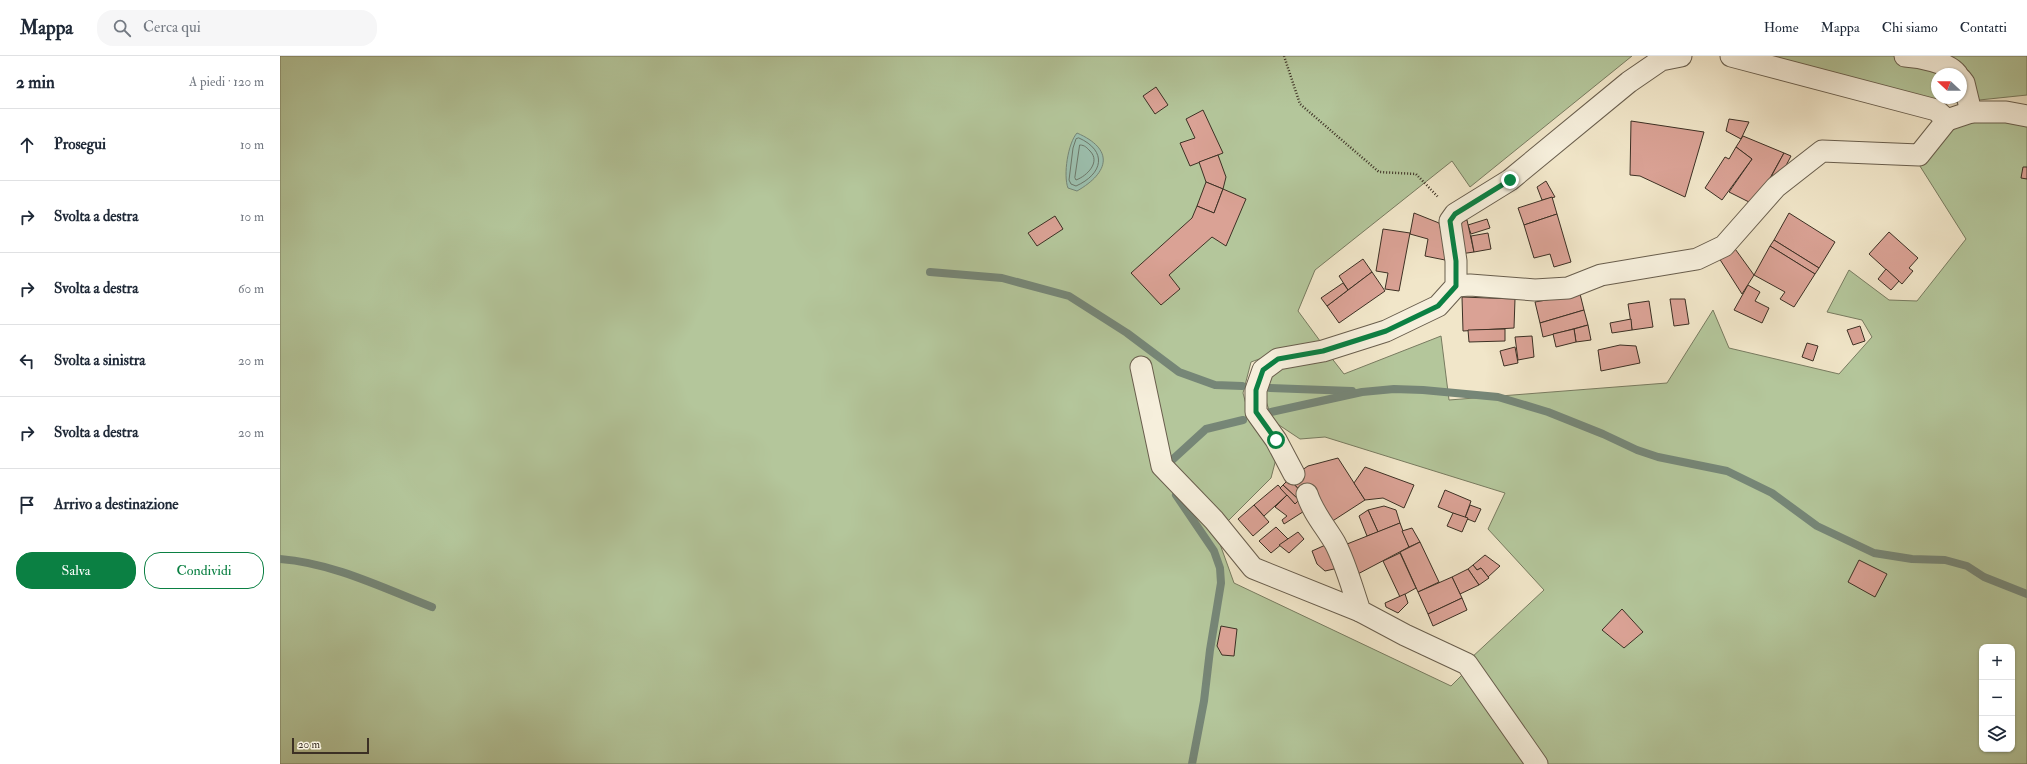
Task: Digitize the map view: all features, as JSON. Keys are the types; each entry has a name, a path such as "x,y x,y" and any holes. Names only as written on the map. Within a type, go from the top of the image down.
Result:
{"street":[{"path":"1294,474 1276,440 1256,412 1256,390 1263,370 1278,359 1323,351 1386,331 1438,306 1456,286 1456,261 1450,221 1455,214 1510,180 1629,82 1661,60 1681,56"},
{"path":"1731,56 1936,110 1946,120"},
{"path":"1905,56 1918,57 1953,68"},
{"path":"1967,95 1971,112"},
{"path":"1456,286 1470,285 1535,290 1568,288 1600,275 1697,259 1724,246 1776,187 1822,150 1919,155 1946,120 1971,112 2006,112 2027,116"},
{"path":"1141,367 1162,466 1214,520 1253,568 1360,611 1405,635 1468,664 1537,764"},
{"path":"1307,494 1312,508 1335,543 1360,611"}],"path":[{"path":"1284,56 1300,104 1379,172 1416,174 1455,214"}],"shaded area":[{"path":"280,56 1632,56 1470,187 1452,161 1315,270 1298,311 1323,345 1287,349 1251,362 1243,393 1251,423 1277,455 1271,478 1216,533 1234,583 1451,686 1466,671 1530,764 280,764"},
{"path":"1766,56 2027,56 2027,95 1967,101 1967,68 1931,68 1931,101"},
{"path":"1971,122 2027,122 2027,764 1544,764 1470,659 1544,590 1488,529 1505,493 1325,437 1300,439 1273,421 1263,393 1268,377 1277,369 1330,356 1344,374 1441,336 1449,400 1667,383 1713,310 1729,348 1839,374 1872,337 1862,320 1827,312 1849,270 1889,300 1917,301 1966,239 1918,163 1953,127"}],"water":[{"path":"1077,133 1089,139 1097,146 1102,153 1103,161 1101,169 1096,176 1088,184 1077,191 1068,188 1066,168 1071,144"}],"building":[{"path":"1156,87 1168,105 1155,114 1143,96"},
{"path":"1203,110 1223,153 1190,166 1180,143 1195,138 1186,119"},
{"path":"1729,119 1749,122 1741,139 1726,131"},
{"path":"1631,121 1704,132 1685,197 1640,176 1630,175"},
{"path":"1743,136 1784,153 1755,205 1729,192 1752,159 1736,147"},
{"path":"1736,147 1752,159 1722,200 1705,188 1725,157 1729,159"},
{"path":"1784,153 1791,156 1779,179 1772,175"},
{"path":"1218,155 1226,177 1223,189 1206,182 1199,162"},
{"path":"2023,167 2027,167 2027,179 2021,178"},
{"path":"1546,181 1555,197 1542,200 1537,187"},
{"path":"1206,182 1223,189 1214,213 1197,206"},
{"path":"1223,189 1246,199 1226,246 1212,237 1169,275 1180,289 1161,305 1131,273 1192,218 1197,206 1214,213"},
{"path":"1552,197 1557,214 1524,225 1518,208"},
{"path":"1414,213 1439,223 1445,246 1445,260 1425,256 1428,239 1410,234"},
{"path":"1789,213 1835,242 1819,268 1774,240"},
{"path":"1557,214 1571,262 1554,267 1550,254 1534,258 1524,225"},
{"path":"1055,216 1063,229 1037,246 1028,233"},
{"path":"1487,219 1490,228 1471,234 1468,225"},
{"path":"1467,220 1474,252 1460,254 1455,224"},
{"path":"1383,229 1410,233 1399,291 1385,289 1388,273 1376,271"},
{"path":"1889,232 1918,258 1909,268 1913,271 1902,284 1869,254"},
{"path":"1488,233 1491,249 1474,252 1471,236"},
{"path":"1774,240 1819,268 1815,274 1770,246"},
{"path":"1733,246 1754,275 1742,294 1719,258"},
{"path":"1770,246 1815,274 1794,307 1780,299 1785,292 1754,275"},
{"path":"1363,259 1372,272 1348,290 1339,276"},
{"path":"1886,269 1899,281 1891,290 1878,279"},
{"path":"1372,272 1385,291 1339,323 1327,306"},
{"path":"1343,283 1348,290 1327,306 1321,298"},
{"path":"1748,285 1760,292 1755,301 1769,308 1762,323 1734,310"},
{"path":"1580,294 1584,310 1540,323 1535,302"},
{"path":"1462,297 1515,299 1514,328 1463,331"},
{"path":"1670,299 1685,299 1689,324 1674,326"},
{"path":"1649,301 1653,327 1632,330 1628,304"},
{"path":"1584,310 1588,325 1543,337 1540,323"},
{"path":"1631,319 1632,330 1612,333 1610,323"},
{"path":"1588,325 1591,340 1576,342 1574,329"},
{"path":"1860,326 1865,341 1853,345 1847,330"},
{"path":"1505,329 1505,341 1469,342 1468,330"},
{"path":"1574,329 1576,342 1556,347 1553,334"},
{"path":"1532,336 1534,357 1518,360 1515,337"},
{"path":"1807,343 1818,346 1813,361 1802,357"},
{"path":"1620,345 1636,346 1640,363 1601,371 1598,350"},
{"path":"1515,347 1518,363 1504,366 1500,351"},
{"path":"1338,458 1365,500 1331,522 1289,479 1308,466"},
{"path":"1365,467 1414,485 1404,508 1383,498 1365,500 1354,483"},
{"path":"1289,479 1305,496 1299,500 1283,485"},
{"path":"1278,485 1287,495 1264,516 1254,505"},
{"path":"1283,485 1299,500 1295,504 1280,488"},
{"path":"1445,490 1471,501 1465,518 1438,507"},
{"path":"1287,495 1295,504 1299,500 1309,508 1284,524 1282,520 1287,516 1275,507"},
{"path":"1254,505 1269,522 1253,536 1238,519"},
{"path":"1470,505 1481,509 1475,522 1465,518"},
{"path":"1384,506 1396,510 1400,523 1378,532 1368,510"},
{"path":"1368,510 1378,532 1367,536 1359,516"},
{"path":"1453,513 1468,518 1462,532 1447,526"},
{"path":"1400,523 1409,547 1354,576 1342,546"},
{"path":"1276,527 1288,539 1271,553 1259,541"},
{"path":"1412,528 1420,542 1409,547 1402,531"},
{"path":"1298,532 1304,539 1289,553 1279,545"},
{"path":"1420,542 1439,582 1418,592 1400,552"},
{"path":"1330,543 1337,565 1334,569 1325,571 1317,564 1312,551"},
{"path":"1400,553 1416,588 1400,597 1383,561"},
{"path":"1485,555 1500,566 1488,577 1481,568 1477,570 1473,565"},
{"path":"1859,560 1887,574 1875,597 1848,582"},
{"path":"1473,565 1477,570 1481,568 1489,578 1479,585 1468,569"},
{"path":"1468,569 1479,585 1460,594 1452,577"},
{"path":"1452,577 1462,598 1428,614 1418,592"},
{"path":"1405,594 1408,603 1398,613 1386,607 1385,603"},
{"path":"1462,598 1467,610 1433,626 1428,614"},
{"path":"1622,609 1643,632 1624,648 1602,630"},
{"path":"1221,626 1237,629 1234,656 1222,655 1217,646"}],"waterway":[{"path":"930,272 1002,278 1069,296 1127,333 1179,372 1215,385 1242,386"},
{"path":"1270,388 1352,391"},
{"path":"1271,412 1362,392 1394,389 1423,390 1498,397 1548,412 1603,434 1637,450 1658,457 1727,471 1772,493 1817,526 1874,553 1912,559 1945,560 1967,566 1984,577 2027,594"},
{"path":"1171,461 1206,429 1243,420"},
{"path":"1176,495 1214,551 1220,568 1221,583 1210,650 1204,701 1192,764"},
{"path":"280,559 300,561 358,577 432,607"}],"route":[{"path":"1276,440 1256,412 1256,390 1263,370 1278,359 1323,351 1386,331 1438,306 1456,286 1456,261 1450,221 1455,214 1510,180"}]}
